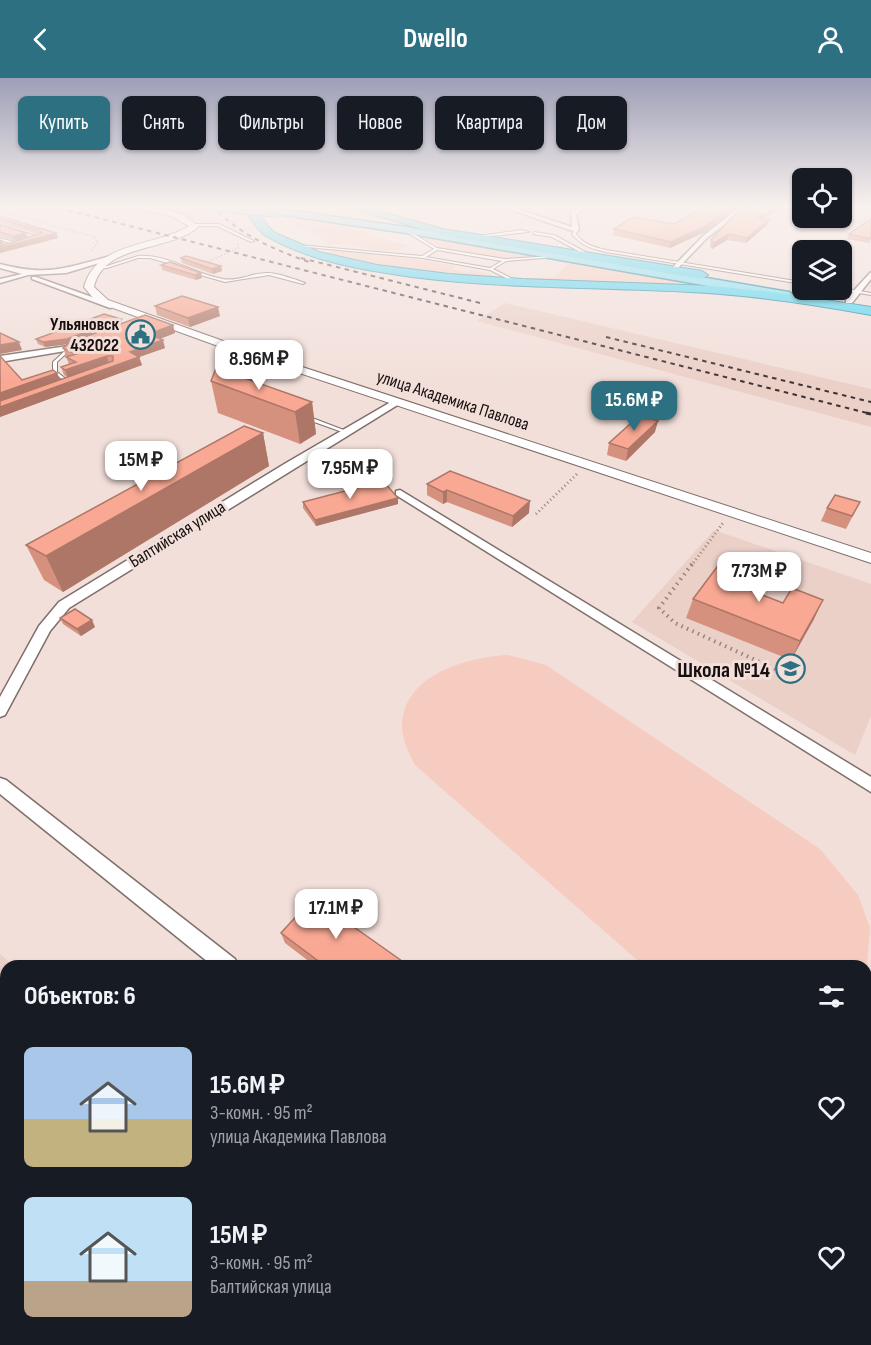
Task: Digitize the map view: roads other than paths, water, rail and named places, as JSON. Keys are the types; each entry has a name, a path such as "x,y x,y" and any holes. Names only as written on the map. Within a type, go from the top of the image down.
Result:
{"highway":[{"path":"362,265 464,280 690,288 792,295"},
{"path":"660,265 792,288"},
{"path":"852,300 871,305"},
{"path":"852,300 871,311"}],"main road":[{"path":"622,265 792,290"}],"street":[{"path":"0,281 25,274 58,273 94,265"},
{"path":"95,265 90,275 89,286 97,297 115,307"},
{"name":"улица Академика Павлова","path":"0,266 145,320 399,401 871,558"},
{"path":"852,297 871,274"},
{"path":"0,359 72,346"},
{"name":"Балтийская улица","path":"0,711 44,629 64,605 281,470 399,401"},
{"path":"400,493 871,785"},
{"path":"0,785 220,960"}],"lane":[{"path":"95,265 104,268 112,265"},
{"path":"179,265 190,271 225,281 269,274 303,283"},
{"path":"465,265 490,270 519,283"},
{"path":"490,270 497,265"},
{"path":"668,265 792,282"},
{"path":"852,299 871,294"},
{"path":"68,383 55,372 55,362 72,346"},
{"path":"233,391 285,364"},
{"path":"58,386 79,379"},
{"path":"295,413 347,432"}],"railway":[{"path":"284,265 871,414 866,413"},
{"path":"329,265 484,304"},
{"path":"606,337 871,402"}],"place":[{"name":"Ульяновск 432022","path":"140,334"},
{"name":"Школа №14","path":"791,669"}]}
